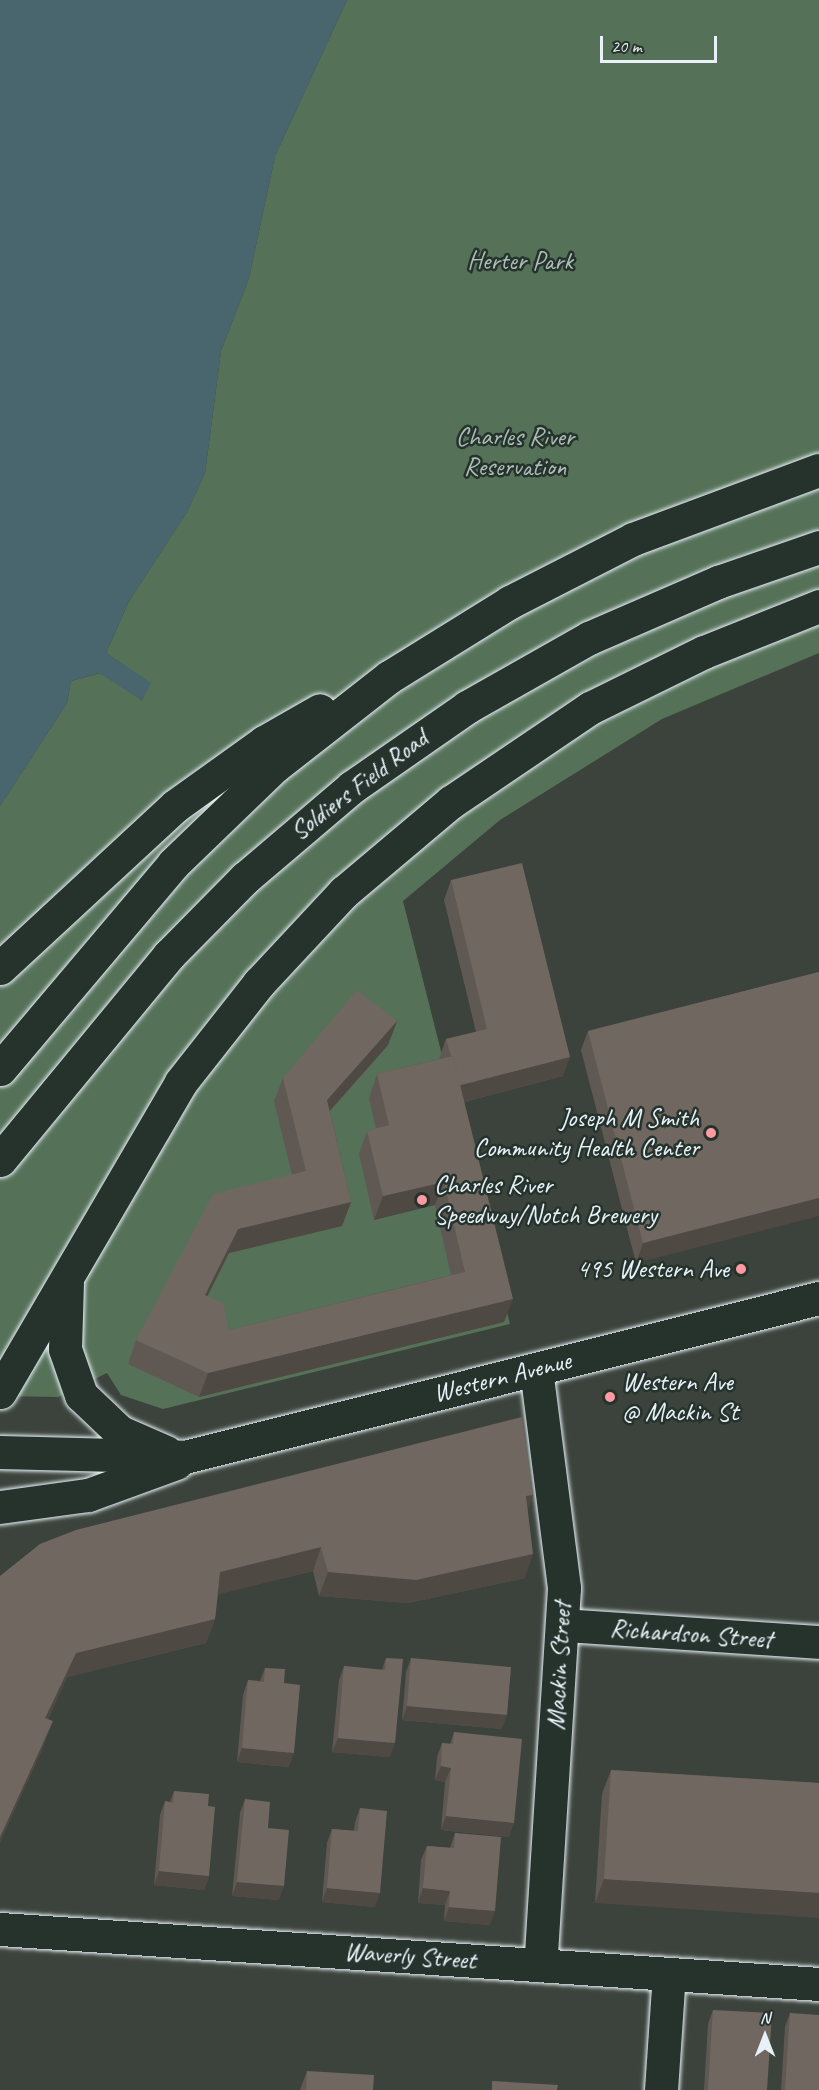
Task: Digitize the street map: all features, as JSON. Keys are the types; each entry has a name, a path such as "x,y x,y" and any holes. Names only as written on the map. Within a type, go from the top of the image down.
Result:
{"main road":[{"path":"0,968 118,856 208,780 302,720 389,677 510,602 633,539 819,470"},
{"name":"Soldiers Field Road","path":"0,1160 175,948 262,862 352,787 466,707 589,638 718,582 819,548"},
{"path":"0,1392 136,1152 198,1058 284,954 376,862 494,770 590,708 704,652 819,606"},
{"path":"0,1069 173,864 275,766 389,677"},
{"path":"69,1269 64,1335 81,1395 120,1432 185,1457"},
{"name":"Western Avenue","path":"0,1507 112,1488 185,1457 819,1298"},
{"name":"Mackin Street","path":"537,1369 561,1546 563,1625 540,1965"},
{"name":"Western Avenue","path":"0,1452 185,1457"},
{"name":"Richardson Street","path":"563,1625 819,1642"},
{"name":"Waverly Street","path":"0,1929 819,1984"},
{"path":"661,2090 669,1974"}],"green space":[{"name":"Charles River Reservation","path":"347,0 819,0 819,653 662,719 500,820 403,901 510,1324 163,1409 121,1395 107,1373 58,1397 0,1396 0,806 67,703 71,681 100,673 142,700 150,683 106,653 129,601 187,512 205,473 221,351 249,278 275,156"}],"water":[{"path":"0,0 347,0 275,156 249,278 221,351 205,473 187,512 129,601 106,653 151,683 142,700 99,673 71,681 67,703 0,806"}],"building":[{"path":"522,863 570,1057 460,1085 446,1039 487,1029 451,880"},
{"name":"Joseph M Smith Community Health Center","path":"819,972 819,1198 643,1243 588,1031"},
{"name":"Charles River Speedway/Notch Brewery","path":"357,990 397,1021 327,1100 351,1202 238,1229 205,1295 223,1303 229,1330 465,1272 444,1182 383,1196 367,1131 389,1125 377,1074 453,1056 513,1299 208,1373 136,1340 213,1194 306,1171 283,1078"},
{"path":"522,1417 533,1495 526,1496 533,1554 416,1580 328,1572 321,1547 220,1572 215,1619 76,1653 45,1718 53,1721 0,1837 0,1576 40,1544 76,1530"},
{"path":"386,1658 403,1659 395,1743 338,1738 344,1666 385,1670"},
{"path":"411,1658 511,1667 507,1715 407,1706"},
{"path":"265,1668 285,1669 284,1683 300,1685 294,1753 242,1748 248,1680 264,1682"},
{"path":"454,1732 522,1739 514,1823 446,1816 451,1768 441,1766 442,1743 453,1744"},
{"path":"611,1770 819,1783 819,1893 604,1879"},
{"path":"174,1791 209,1794 208,1806 215,1807 209,1876 159,1871 165,1801 173,1803"},
{"path":"245,1799 270,1802 268,1828 289,1830 284,1886 237,1882"},
{"path":"360,1808 387,1811 380,1893 327,1888 332,1829 358,1831"},
{"path":"455,1833 501,1837 495,1911 449,1907 450,1891 423,1888 427,1846 454,1848"},
{"path":"713,2010 772,2013 767,2090 708,2090"},
{"path":"790,2013 819,2015 819,2090 785,2090"},
{"path":"307,2071 374,2075 373,2090 306,2090"},
{"path":"492,2081 558,2085 557,2090 492,2090"}],"place":[{"name":"Joseph M Smith Community Health Center","path":"711,1133"},
{"name":"Charles River Speedway/Notch Brewery","path":"422,1200"},
{"name":"495 Western Ave","path":"741,1269"},
{"name":"Western Ave @ Mackin St","path":"610,1397"}],"park label":[{"name":"Herter Park","path":"520,261"}]}
